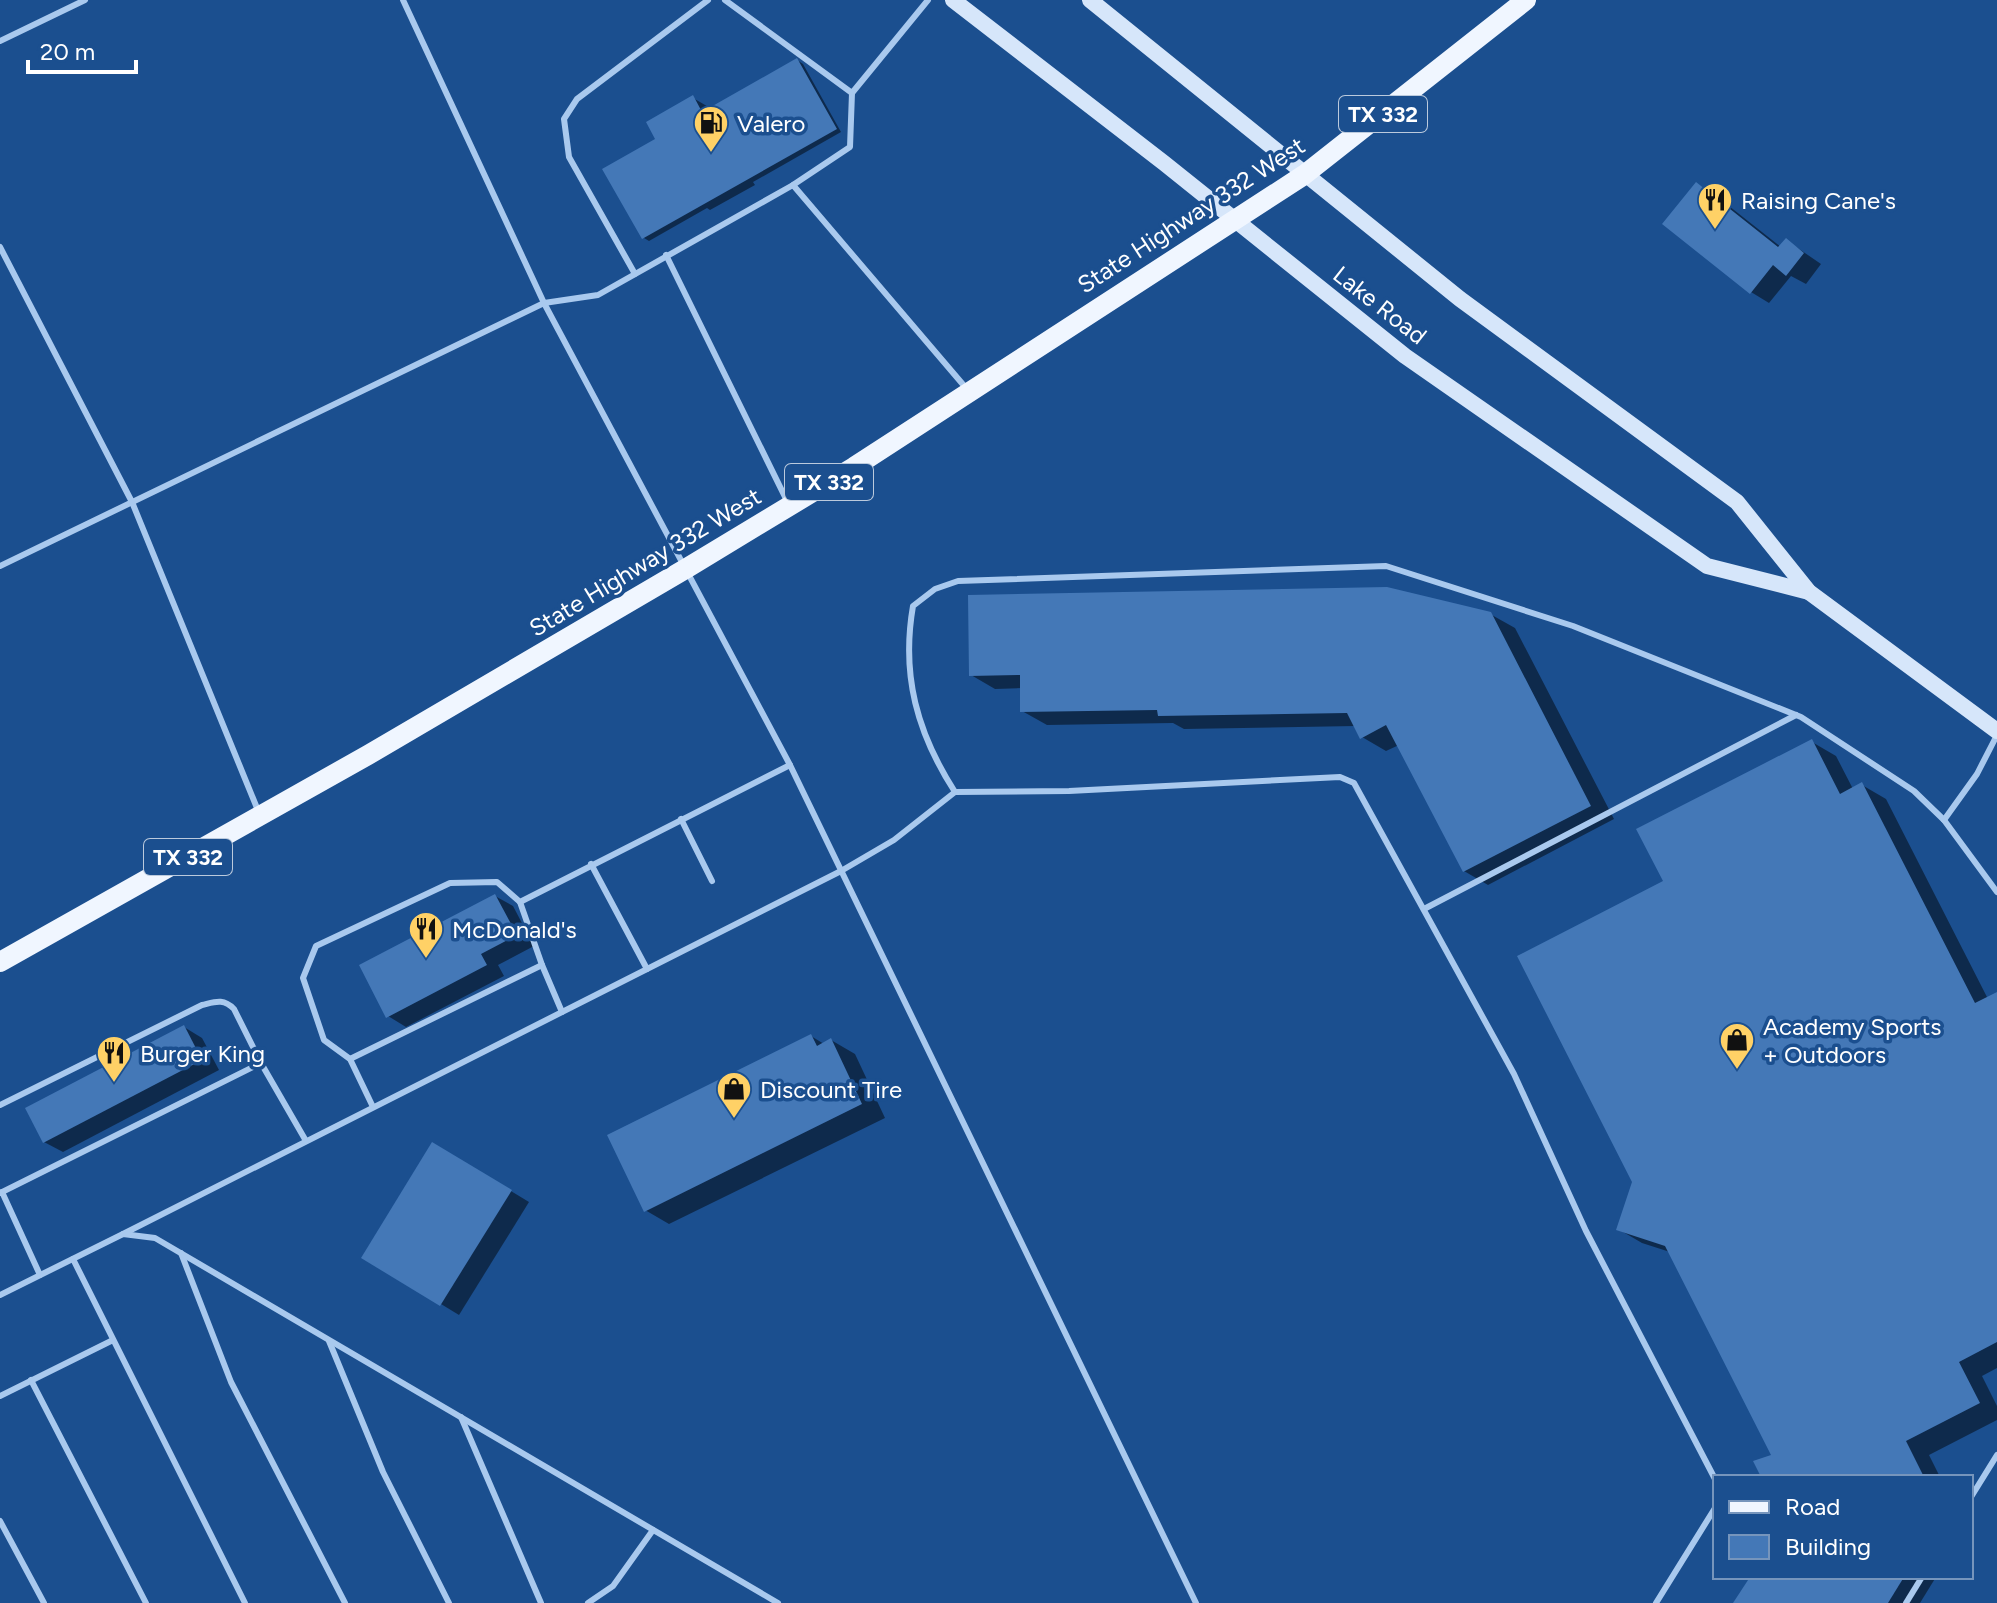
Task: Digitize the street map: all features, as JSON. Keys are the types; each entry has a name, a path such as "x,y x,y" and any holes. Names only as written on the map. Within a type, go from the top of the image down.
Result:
{"main road":[{"name":"State Highway 332 West","path":"0,962 261,817 789,506 1304,175 1526,0"}],"street":[{"name":"Lake Road","path":"953,0 1405,356 1707,566 1809,592"},
{"name":"Lake Road","path":"1090,0 1460,299 1737,502 1809,592 1997,733"}],"lane":[{"path":"0,41 85,0"},
{"path":"403,0 544,303 790,765 1196,1603"},
{"path":"635,274 569,157 564,119 577,99 708,0"},
{"path":"725,0 852,93"},
{"path":"0,566 544,303 598,295 793,185 850,147 852,93 928,0"},
{"path":"793,185 969,391"},
{"path":"0,247 132,502 261,817"},
{"path":"666,255 789,506"},
{"path":"955,792 933,758 914,704 908,638 913,606 935,589 958,581 1386,566 1573,626 1796,715 1914,791 1944,820 1997,892"},
{"path":"1424,909 1796,715"},
{"path":"1944,820 1977,774 1997,733"},
{"path":"520,902 790,765"},
{"path":"0,1295 841,871 894,840 955,792 1069,791 1340,777 1354,783 1514,1074 1586,1231 1713,1475"},
{"path":"681,819 712,881"},
{"path":"591,864 647,969"},
{"path":"373,1107 350,1059 324,1040 303,978 316,946 450,883 497,882 520,902 562,1012"},
{"path":"350,1059 542,965"},
{"path":"0,1105 202,1005 227,1002 234,1009 306,1141"},
{"path":"40,1275 1,1192 261,1063"},
{"path":"123,1234 155,1238 778,1603"},
{"path":"181,1253 231,1382 345,1603"},
{"path":"73,1259 245,1603"},
{"path":"0,1396 113,1340"},
{"path":"329,1341 383,1472 449,1603"},
{"path":"31,1380 146,1603"},
{"path":"461,1417 541,1603"},
{"path":"1973,1494 1997,1455"},
{"path":"1656,1603 1713,1511"},
{"path":"0,1521 44,1603"},
{"path":"588,1603 613,1586 653,1530"},
{"path":"1906,1603 1921,1579"}],"building":[{"name":"Valero","path":"797,58 837,129 642,239 602,169 655,139 646,122 693,95 702,112"},
{"name":"Raising Cane's","path":"1696,182 1778,247 1786,238 1804,253 1786,276 1773,265 1750,294 1662,224"},
{"path":"1387,587 1491,612 1591,806 1463,872 1386,725 1360,739 1347,713 1158,716 1157,710 1020,712 1020,675 969,676 968,595"},
{"path":"1812,739 1840,794 1862,782 1975,1003 1997,992 1997,1342 1959,1362 1980,1403 1906,1441 1923,1475 1760,1475 1753,1461 1771,1455 1665,1246 1616,1230 1632,1182 1517,956 1663,881 1636,829"},
{"name":"McDonald's","path":"495,894 517,935 481,954 487,965 386,1018 359,965"},
{"name":"Burger King","path":"184,1025 202,1060 43,1143 25,1108"},
{"name":"Discount Tire","path":"811,1034 817,1046 831,1038 862,1104 644,1212 607,1135"},
{"path":"432,1142 512,1190 440,1306 361,1258"},
{"path":"1749,1579 1903,1579 1888,1603 1733,1603"}],"place":[{"name":"Valero","path":"711,154"},
{"name":"Raising Cane's","path":"1715,231"},
{"name":"McDonald's","path":"426,960"},
{"name":"Academy Sports + Outdoors","path":"1737,1071"},
{"name":"Burger King","path":"114,1084"},
{"name":"Discount Tire","path":"734,1120"}]}
